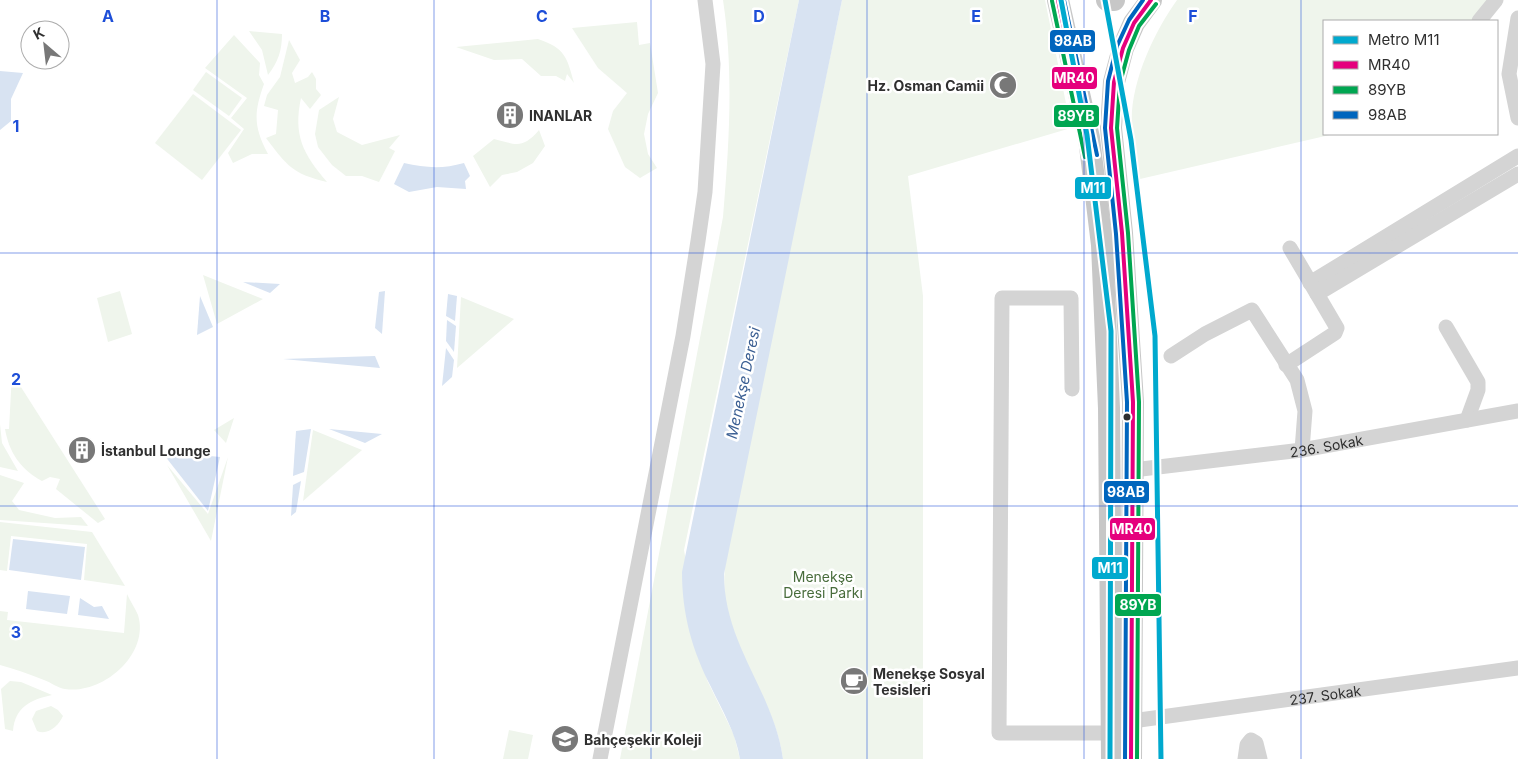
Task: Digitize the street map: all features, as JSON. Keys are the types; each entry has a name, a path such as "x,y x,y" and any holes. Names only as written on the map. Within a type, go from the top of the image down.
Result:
{"main road":[{"path":"1058,0 1089,138 1102,245 1109,408 1112,759"},
{"path":"1107,0 1114,0"},
{"path":"1131,759 1133,402 1122,233 1110,128 1114,82 1123,48 1134,23 1151,0"}],"street":[{"path":"600,759 683,336 700,231 705,192 713,64 705,0"},
{"path":"1480,20 1496,0"},
{"path":"1518,18 1509,74 1518,118"},
{"path":"1314,289 1518,156"},
{"path":"1314,289 1518,174"},
{"path":"1286,365 1335,333 1337,328 1290,248"},
{"path":"1072,389 1072,298 1002,298 999,733 1112,732"},
{"path":"1171,356 1205,334 1252,310 1297,380 1305,411 1302,450"},
{"path":"1446,327 1478,382 1478,390 1467,420"},
{"name":"236. Sokak","path":"1133,470 1302,450 1518,411"},
{"name":"237. Sokak","path":"1132,721 1518,668"},
{"path":"1245,759 1246,745 1251,740 1256,743 1260,759"}],"green space":[{"path":"723,0 799,0 684,550 707,680 734,735 740,759 620,759 723,217 729,136 729,81"},
{"name":"Menekşe Deresi Parkı","path":"842,0 1045,0 1071,128 908,176 923,296 923,759 783,759 773,720 732,629 725,596 726,556"},
{"path":"1177,0 1491,0 1475,20 1323,20 1323,135 1330,135 1140,179 1134,146 1132,110 1139,77 1145,60 1168,13"},
{"path":"637,22 639,45 650,43 658,93 648,114 644,134 648,154 657,168 640,178 625,167 608,129 613,111 627,93 598,68 572,28"},
{"path":"249,31 282,34 279,56 268,75 262,50"},
{"path":"234,35 260,63 259,75 264,84 258,103 257,119 260,135 268,154 252,154 233,163 228,153 244,129 231,118 247,98 205,68"},
{"path":"538,39 554,46 564,55 574,83 567,74 565,81 556,76 541,76 522,59 494,60 456,47"},
{"path":"289,40 300,60 292,73 295,83 308,77 312,72 316,79 316,89 321,95 310,109 301,98 298,123 299,133 306,153 327,182 306,176 292,168 266,138 276,134 278,110 264,106 267,95 280,77"},
{"path":"206,72 242,98 229,116 193,90"},
{"path":"193,94 241,130 202,180 155,143"},
{"path":"339,97 333,119 337,132 362,145 400,135 389,148 395,151 379,182 362,176 346,176 332,165 318,147 315,134 319,110"},
{"path":"539,130 545,146 533,163 517,172 502,175 490,187 473,156 494,139 513,144 523,143 528,141"},
{"path":"203,275 263,299 217,324"},
{"path":"120,291 132,334 108,342 97,298"},
{"path":"461,297 514,319 457,368"},
{"path":"12,373 105,519 98,523 56,489 60,479 50,477 42,481 28,471 17,459 9,445 5,429 9,429"},
{"path":"234,418 226,443 214,430"},
{"path":"0,424 2,443 18,471 0,467"},
{"path":"313,430 362,450 303,501"},
{"path":"228,457 211,541 167,465 208,514"},
{"path":"0,475 24,483 12,501 19,510 55,518 81,517 88,526 0,520"},
{"path":"0,522 92,532 125,586 84,580 87,544 11,536 7,571 0,570"},
{"path":"127,594 138,615 140,630 137,644 130,657 108,679 80,689 65,689 0,665 0,611 8,612 7,620 124,633"},
{"path":"10,681 21,682 52,695 37,699 20,710 14,723 13,731 5,729 1,689"},
{"path":"51,706 63,716 56,726 49,731 37,731 32,719 36,711"},
{"path":"509,730 533,735 528,759 503,759"}],"water":[{"name":"Menekşe Deresi","path":"799,0 842,0 724,574 726,600 732,623 740,646 770,712 778,735 783,759 740,759 732,731 704,673 693,645 686,617 682,572"},
{"path":"0,71 23,73 11,99 11,121 0,130"},
{"path":"404,163 434,167 464,163 470,176 465,181 466,189 437,187 409,192 394,184"},
{"path":"243,282 280,284 270,293"},
{"path":"385,291 382,334 375,328 379,292"},
{"path":"448,294 457,296 455,321 446,316"},
{"path":"200,296 213,327 197,335"},
{"path":"447,320 456,326 454,352 446,341"},
{"path":"446,348 454,360 452,377 442,386"},
{"path":"375,356 380,368 283,359"},
{"path":"311,429 304,472 293,476 296,431"},
{"path":"329,429 382,434 365,443"},
{"path":"161,451 220,457 208,511"},
{"path":"301,481 296,512 291,516 293,485"},
{"path":"13,539 85,547 81,580 9,570"},
{"path":"28,591 70,596 67,614 26,609"},
{"path":"80,598 94,607 102,606 109,619 78,615"}],"metro line":[{"name":"M11","path":"1061,0 1087,135 1111,331 1110,759"},
{"name":"M11","path":"1105,0 1131,140 1155,336 1161,759"}],"transit line":[{"name":"MR40","path":"1058,0 1091,156"},
{"name":"98AB","path":"1064,0 1097,155"},
{"name":"98AB","path":"1125,759 1127,402 1116,234 1105,128 1108,81 1117,46 1129,20 1143,0"},
{"name":"MR40","path":"1131,759 1133,402 1122,233 1111,128 1114,82 1123,48 1134,23 1151,0"},
{"name":"89YB","path":"1052,1 1085,157"},
{"name":"89YB","path":"1137,759 1139,402 1128,233 1117,128 1120,83 1129,50 1139,26 1156,4"}],"place":[{"name":"Hz. Osman Camii","path":"1003,85"},
{"name":"INANLAR","path":"510,115"},
{"name":"İstanbul Lounge","path":"82,450"},
{"name":"Menekşe Sosyal Tesisleri","path":"854,681"},
{"name":"Bahçeşekir Koleji","path":"565,739"}]}
